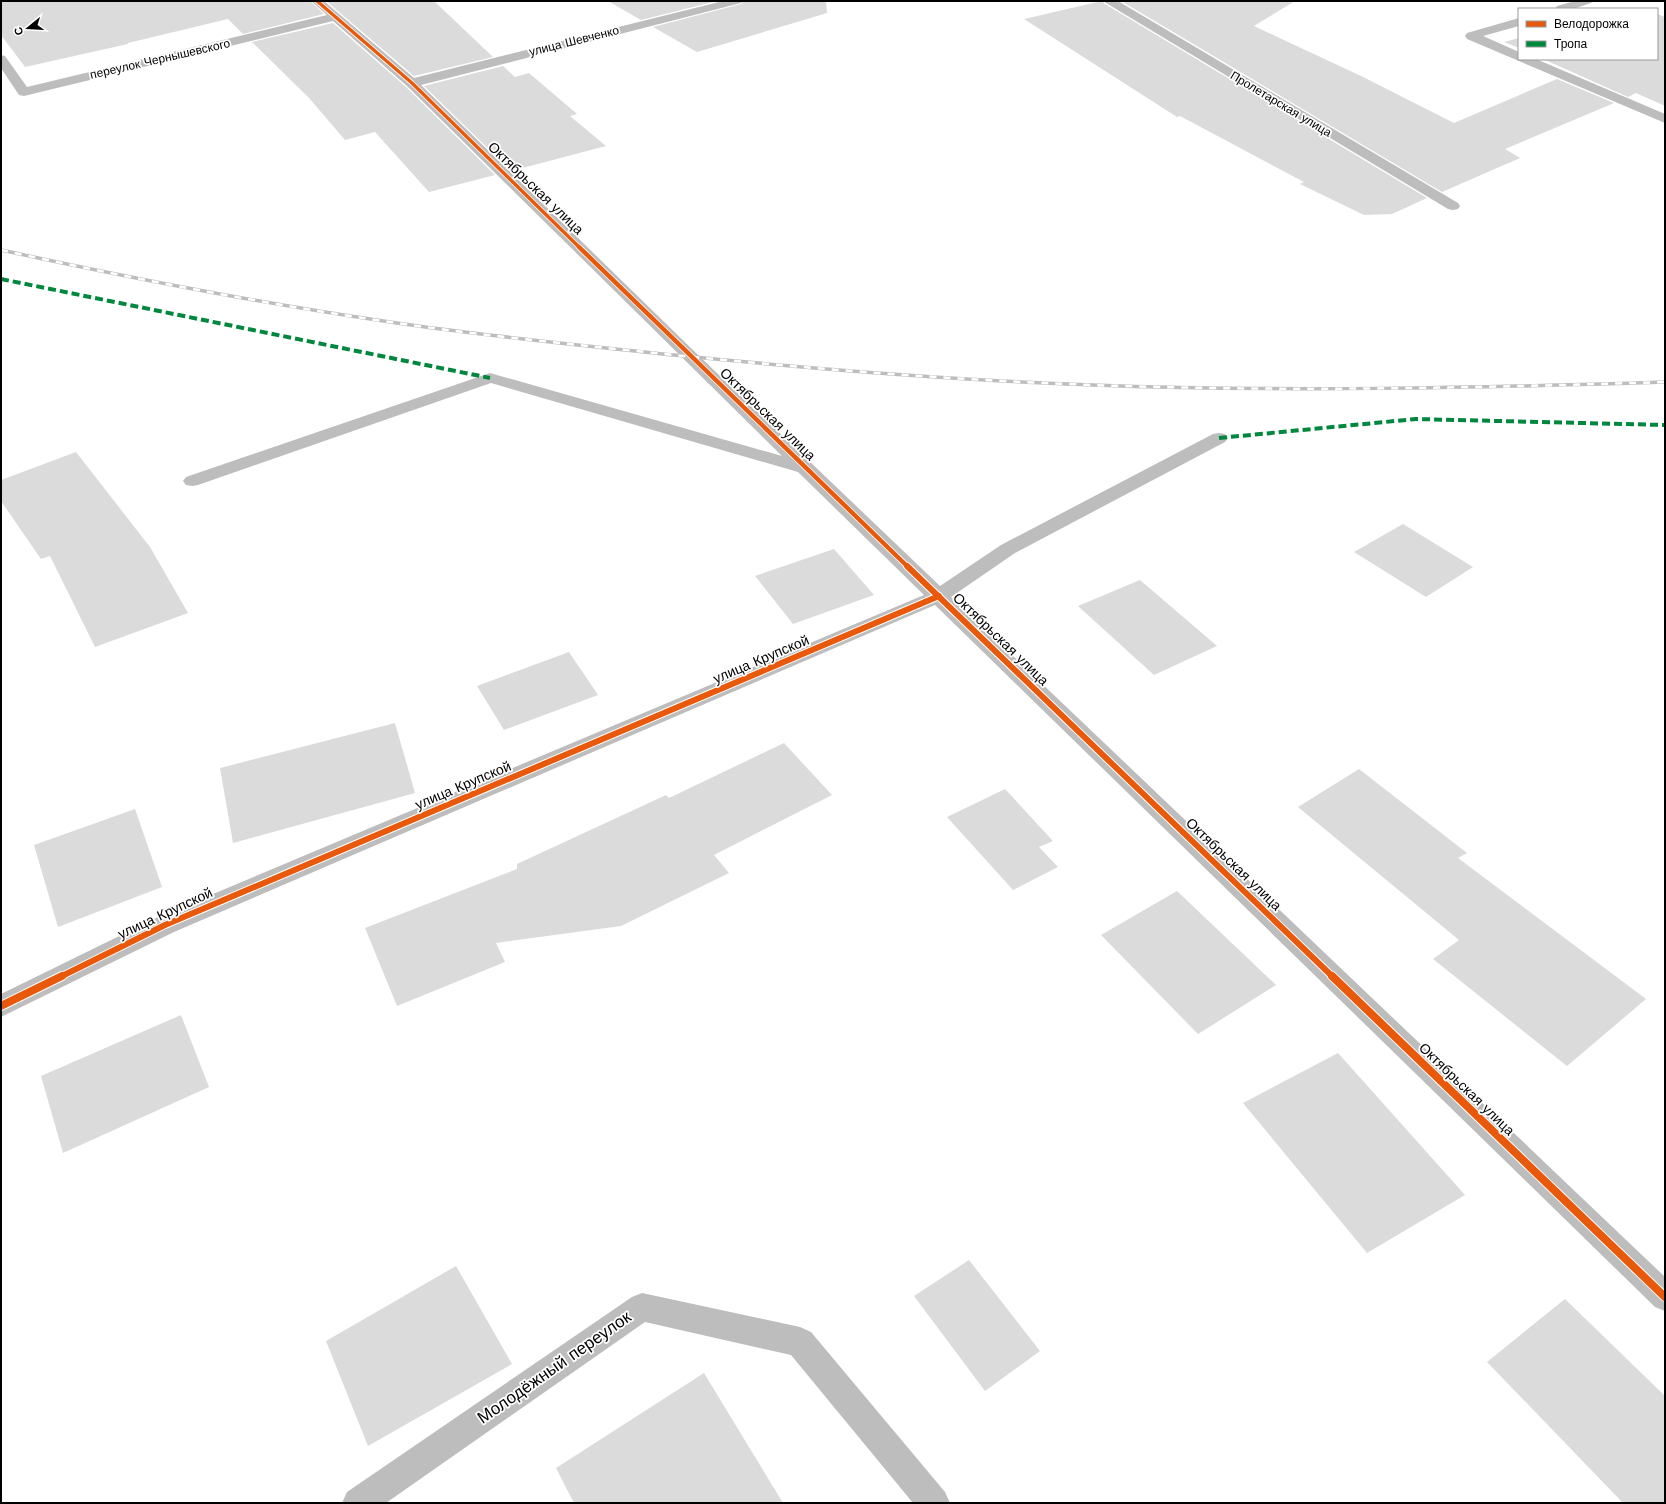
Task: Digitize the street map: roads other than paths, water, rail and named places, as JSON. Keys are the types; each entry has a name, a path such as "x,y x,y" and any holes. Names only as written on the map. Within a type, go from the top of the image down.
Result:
{"street":[{"name":"Октябрьская улица","path":"317,1 412,83 939,596 1665,1297"},
{"name":"улица Шевченко","path":"412,83 737,1"},
{"name":"Пролетарская улица","path":"1110,1 1453,206"},
{"path":"1564,8 1587,1"},
{"name":"переулок Чернышевского","path":"1,59 24,92 335,17"},
{"path":"1518,22 1471,36 1518,56"},
{"path":"1527,60 1665,119"},
{"path":"192,481 490,378 808,469"},
{"name":"улица Крупской","path":"1,1006 165,925 939,596 1008,549 1219,438"},
{"name":"Молодёжный переулок","path":"358,1503 642,1307 800,1342 934,1503"}],"railway":[{"path":"1,250 292,307 390,322 567,344 831,369 1041,383 1165,387 1308,389 1665,382"}]}
